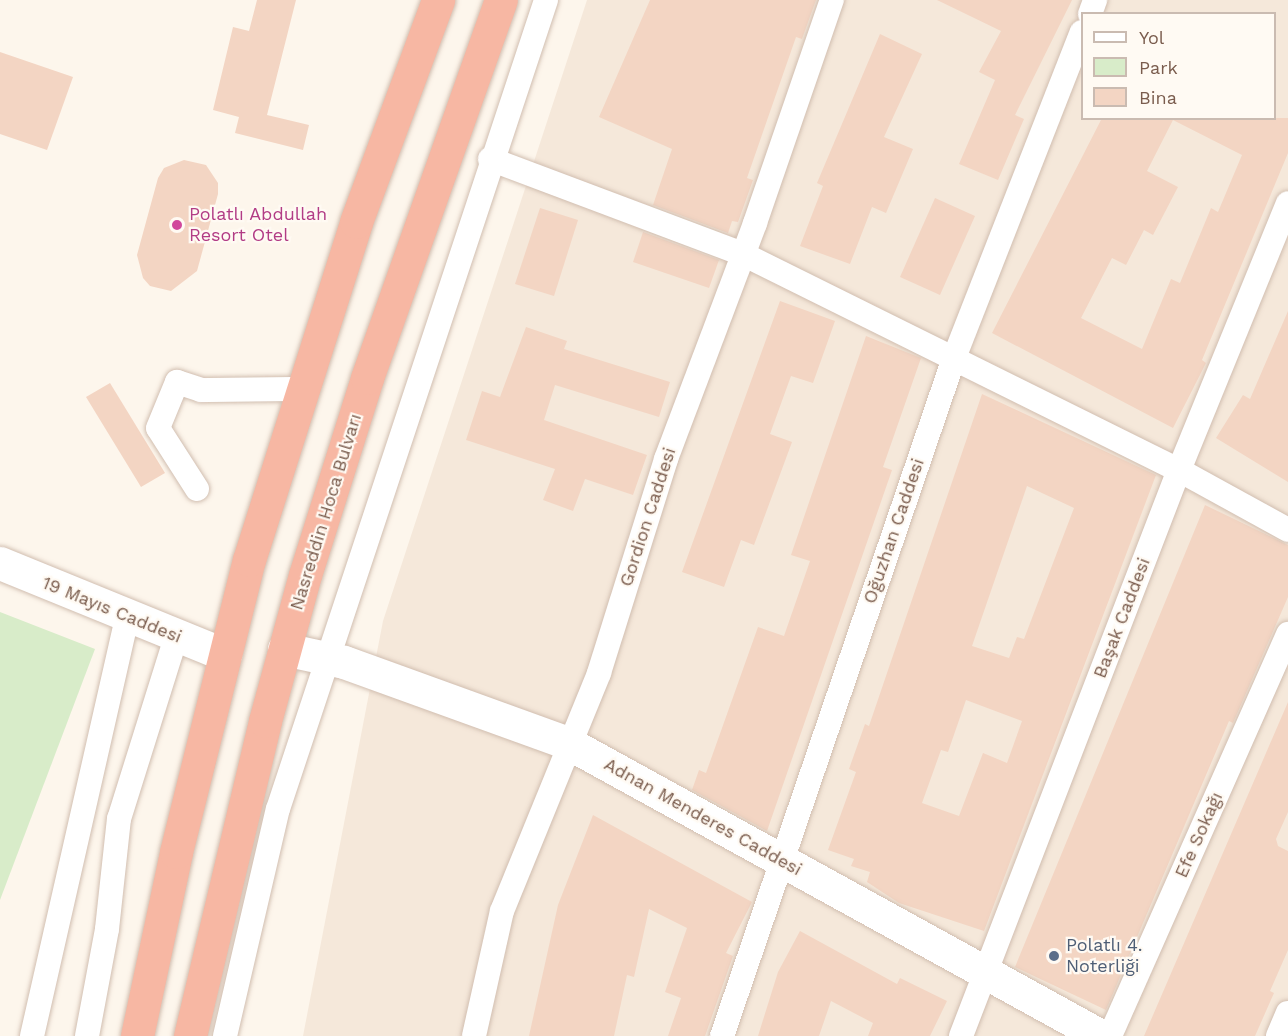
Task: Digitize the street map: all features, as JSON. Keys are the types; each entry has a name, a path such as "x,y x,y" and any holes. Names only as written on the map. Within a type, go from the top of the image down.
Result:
{"highway":[{"path":"137,1036 176,852 225,655 301,389 367,190 438,0"},
{"name":"Nasreddin Hoca Bulvarı","path":"190,1036 284,649 367,378 501,0"}],"street":[{"path":"225,1036 278,809 490,159 546,0"},
{"name":"Gordion Caddesi","path":"474,1036 502,911 599,672 666,459 743,254 832,0"},
{"name":"Oğuzhan Caddesi","path":"722,1036 954,358 1081,37"},
{"path":"490,159 743,254 1179,470 1287,528"},
{"name":"Başak Caddesi","path":"961,1036 1179,470 1288,203"},
{"path":"197,489 158,428 177,382 201,390 301,389"},
{"name":"19 Mayıs Caddesi","path":"0,563 127,619 225,655"},
{"path":"32,1036 127,619"},
{"name":"Efe Sokağı","path":"1110,1036 1288,634"},
{"path":"87,1036 107,929 120,819 176,637"},
{"name":"Adnan Menderes Caddesi","path":"284,649 327,658 570,744 1101,1036"},
{"path":"1278,1036 1288,1013"}],"shaded area":[{"path":"587,0 1288,0 1288,1036 303,1036 383,621"}],"green space":[{"path":"0,612 95,649 0,900"}],"building":[{"path":"257,0 296,0 267,115 309,125 303,150 235,133 239,117 213,110 233,27 249,31"},
{"path":"650,0 816,0 802,39 796,37 747,178 753,180 738,222 732,221 728,233 653,205 672,149 599,117"},
{"path":"937,0 1072,0 1015,115 1024,119 998,180 959,164 995,80 979,72 1001,31"},
{"path":"880,34 922,54 884,137 913,149 886,213 872,207 850,264 800,246 823,186 817,183"},
{"path":"0,52 73,77 47,150 0,134"},
{"path":"1276,118 1288,118 1288,153 1202,360 1206,363 1173,428 992,333 1101,120 1173,120 1276,120","holes":["1173,120 1242,155 1218,212 1211,208 1180,283 1171,279 1142,349 1081,318 1112,258 1126,265 1144,230 1153,235 1178,187 1147,171"]},
{"name":"Polatlı Abdullah Resort Otel","path":"184,160 206,165 218,183 218,194 197,271 171,291 150,286 143,278 137,255 158,178 164,168"},
{"path":"935,198 975,216 940,295 900,277"},
{"path":"540,208 578,220 554,296 515,284"},
{"path":"643,232 719,260 709,288 633,262"},
{"path":"780,301 835,321 813,383 791,376 770,434 792,442 754,545 741,540 724,587 682,572"},
{"path":"1288,311 1288,482 1216,438 1243,395 1250,399"},
{"path":"526,327 567,341 564,349 670,382 659,417 555,385 544,420 647,455 633,495 585,479 573,511 543,500 555,469 466,440 482,391 500,397"},
{"path":"866,336 921,358 883,467 892,470 767,831 692,790 699,770 706,773 758,627 784,636 810,561 791,555"},
{"path":"110,383 165,473 141,487 86,397"},
{"path":"982,394 1156,475 984,931 899,903 867,882 870,872 851,866 854,859 828,850 856,772 849,769 865,724 869,726","holes":["1027,486 1074,508 1024,639 1017,637 1009,658 972,646","966,700 1022,721 1007,763 983,753 959,816 922,803 941,750 948,752"]},
{"path":"1205,505 1288,545 1288,597 1233,723 1229,721 1106,1010 1015,967"},
{"path":"1288,702 1288,812 1276,839 1278,846 1288,851 1288,950 1270,991 1274,993 1255,1036 1144,1036"},
{"path":"593,815 752,902 726,953 733,956 705,1036 668,1036 681,998 665,992 687,928 649,909 634,977 627,975 614,1036 529,1036 558,905"},
{"path":"800,931 897,984 900,978 947,1001 930,1036 868,1036 873,1023 831,1001 819,1036 758,1036 778,972"}],"place":[{"name":"Polatlı Abdullah Resort Otel","path":"177,225"},
{"name":"Polatlı 4. Noterliği","path":"1054,956"}]}
